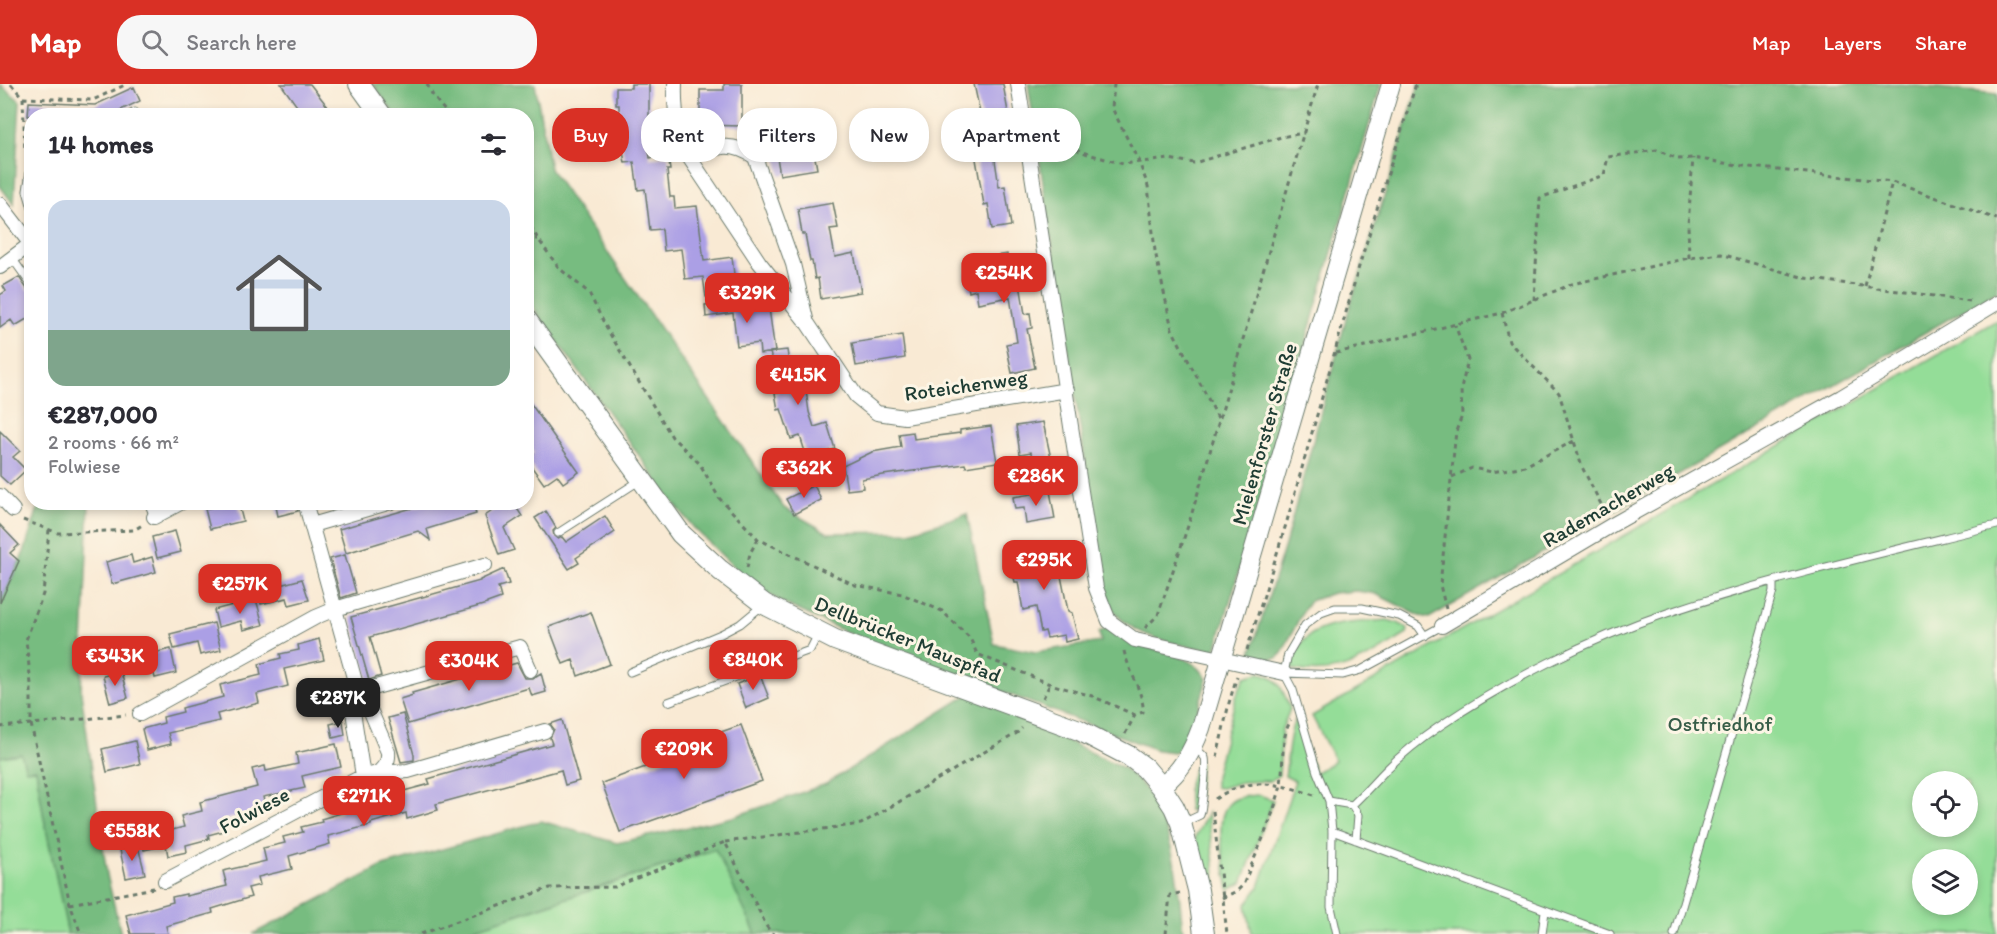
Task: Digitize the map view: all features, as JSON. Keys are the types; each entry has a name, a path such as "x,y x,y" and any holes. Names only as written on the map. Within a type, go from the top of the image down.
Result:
{"main road":[{"path":"359,84 376,108"},
{"name":"Dellbrücker Mauspfad","path":"534,330 681,534 720,570 764,604 835,640 1079,730 1117,749 1145,768 1161,786 1181,823 1198,890 1204,934"}],"street":[{"name":"Roteichenweg","path":"675,84 676,108"},
{"path":"1018,84 1022,108"},
{"name":"Mielenforster Straße","path":"1161,786 1175,776 1194,748 1391,84"},
{"name":"Roteichenweg","path":"725,148 740,147 755,157 793,264 808,324"},
{"name":"Roteichenweg","path":"692,162 759,262 808,324 856,396 877,412 905,417 1066,390"},
{"path":"1030,162 1096,588 1109,621 1122,631"},
{"path":"0,204 24,234"},
{"path":"0,267 24,249"},
{"name":"Rademacherweg","path":"1446,624 1612,525 1841,397 1996,304"},
{"path":"0,496 13,510"},
{"path":"154,517 167,510"},
{"path":"307,510 358,692 366,700 388,752 386,766 378,773"},
{"path":"312,525 364,510"},
{"path":"140,714 316,617 335,609 485,565"},
{"name":"Rademacherweg","path":"1122,631 1135,640 1284,673"},
{"path":"363,776 352,705 358,692 520,647 530,670"},
{"name":"Folwiese","path":"165,881 363,776 408,771 545,731"}],"lane":[{"path":"12,258 24,275"},
{"path":"558,533 642,480"},
{"path":"151,510 154,517"},
{"path":"1352,805 1407,751 1440,726 1482,699 1533,671 1594,642 1666,613 1773,581 1997,525"},
{"path":"1674,934 1773,591 1773,581"},
{"path":"630,672 722,634 740,624 764,604"},
{"path":"1336,934 1331,907 1332,831 1329,801 1317,772 1293,690 1284,673 1288,654 1305,625 1321,613 1335,608 1362,608 1399,616 1418,626 1425,636"},
{"name":"Rademacherweg","path":"1284,673 1343,675 1361,670 1446,624"},
{"path":"668,702 810,650 819,632"},
{"path":"1181,823 1200,815 1203,807 1206,763 1194,748"},
{"path":"1329,801 1352,805 1358,815 1356,840"},
{"path":"1332,831 1610,934"},
{"path":"1542,934 1545,911"}],"path":[{"path":"23,98 93,100 127,84"},
{"path":"427,84 443,108"},
{"path":"1113,84 1112,108 1139,162 1148,186 1155,251 1172,328 1219,420"},
{"path":"1117,749 1135,715 1143,712 1144,704 1128,666 1122,631 1144,629 1158,615 1189,523 1318,84"},
{"path":"1216,758 1229,703 1261,612 1360,263 1416,84"},
{"path":"1081,151 1123,164 1169,159 1194,163 1281,136 1304,133"},
{"path":"1534,300 1540,198 1604,176 1608,157 1657,150 1678,159 1693,158 1750,167 1892,182 1997,219"},
{"path":"1689,258 1688,225 1693,158"},
{"path":"1865,286 1892,182"},
{"path":"534,232 559,268 589,293 607,328 672,437 700,464 719,498 758,539 855,585 902,594 942,611 970,638 978,654 1050,684 1092,696 1135,715"},
{"path":"1314,347 1335,353 1502,313 1572,284 1689,258 1721,254 1805,278 1996,304"},
{"path":"1502,313 1509,342 1559,393 1582,467 1612,525"},
{"path":"1446,624 1440,585 1456,431 1462,416 1461,389 1468,360 1455,325"},
{"path":"1451,477 1472,468 1492,472 1524,466 1574,441"},
{"path":"13,510 25,522 58,533 134,530 154,517"},
{"path":"49,530 43,594 26,640 31,684 32,724 70,904 81,934"},
{"path":"744,588 750,553 758,539"},
{"path":"1222,898 1237,891 1243,885 1280,785 1287,726 1299,710"},
{"path":"0,727 140,714"},
{"path":"421,934 549,888 615,886 725,842 861,824 1017,733 1028,721"},
{"path":"1212,800 1248,784 1280,785 1329,801"},
{"path":"1212,791 1227,934"},
{"path":"725,842 767,927 773,934"},
{"path":"70,904 155,888 165,881"},
{"path":"1166,934 1170,895"}],"green space":[{"path":"0,84 20,101 14,205 0,186"},
{"path":"373,84 535,84 550,169 784,508 828,533 910,532 967,514 994,644 1035,652 1101,642 1099,632 1112,626 1137,642 1187,660 1202,671 1207,679 1187,745 1174,752 1157,750 857,637 783,603 748,581 694,528 668,496 534,309 534,108 390,108"},
{"path":"1028,84 1381,84 1217,646 1213,650 1173,643 1146,634 1123,620 1114,611 1108,599 1040,162 1081,162 1081,108 1032,108"},
{"path":"1419,84 1898,84 1997,94 1997,291 1429,618 1420,616 1376,594 1357,591 1333,593 1310,601 1282,653 1277,658 1248,662 1285,545 1346,319"},
{"name":"Ostfriedhof","path":"1997,320 1997,934 1252,934 1246,905 1259,887 1295,781 1285,776 1295,720 1315,773 1335,761 1312,716"},
{"path":"37,510 89,510 81,692 107,875 121,934 68,934 36,769 26,770 21,754 0,757 0,604 24,552"},
{"path":"1387,620 1408,629 1407,634 1366,658 1339,669 1309,671 1292,669 1295,653 1303,641 1314,633 1342,624"},
{"path":"1259,673 1266,674 1276,681 1290,709 1282,729 1279,775 1270,781 1242,782 1221,788 1215,787 1215,776 1237,694 1245,677"},
{"path":"969,694 1124,768 1144,787 1162,820 1168,839 1177,877 1183,934 756,934 715,849 458,934 253,934 383,866 541,821 617,843 733,817 826,784"},
{"path":"21,753 36,769 68,934 0,934 0,757"},
{"path":"1197,763 1200,763 1197,803 1194,809 1189,811 1188,786"},
{"path":"1259,795 1273,800 1242,883 1229,890 1221,833 1224,812 1234,800"},
{"path":"1208,813 1216,883 1206,883 1195,837"},
{"path":"716,849 756,934 458,934"}],"building":[{"path":"281,84 310,84 329,108 298,108"},
{"path":"631,84 649,84 649,108 641,108 641,162 669,162 670,170 667,170 670,197 674,197 675,208 697,206 704,261 732,257 736,292 706,297 703,277 685,279 681,249 664,251 662,229 650,230 645,189 638,190 634,162 625,163 629,162 629,108 619,108 619,105 616,105 616,88 631,88"},
{"path":"724,84 742,84 742,108 737,108 737,126 725,126 725,108 700,108 700,90 724,90"},
{"path":"974,84 1003,84 1007,108 979,108"},
{"path":"134,87 140,101 125,108 29,108 29,102 95,105"},
{"path":"778,162 816,162 817,169 780,175"},
{"path":"976,162 996,162 999,187 1005,186 1011,226 992,229 988,204 984,205"},
{"path":"833,203 838,228 830,229 835,257 854,253 861,292 821,299 818,278 815,279 805,234 802,234 798,209"},
{"path":"1007,254 1011,279 1019,278 1025,314 1030,313 1032,328 1027,329 1035,368 1012,373 1006,344 1017,342 1010,297 978,303 976,290 969,292 966,273 973,271 971,260"},
{"path":"19,277 24,284 24,321 15,326 11,320 0,328 0,295 6,291 3,286"},
{"path":"742,300 744,311 769,308 775,352 760,354 759,343 737,346 733,313 706,317 705,305"},
{"path":"902,335 905,358 856,366 852,343"},
{"path":"787,350 789,363 802,361 809,412 814,427 827,423 835,449 807,458 800,436 791,439 781,409 778,410 775,393 778,393 770,352"},
{"path":"534,408 579,472 563,483 557,475 544,484 534,470"},
{"path":"1043,422 1052,463 1034,466 1031,452 1020,454 1016,426"},
{"path":"991,426 997,462 883,475 862,479 863,488 847,490 843,466 872,452 901,447 899,434 913,432 914,439"},
{"path":"0,431 20,451 13,457 24,468 24,472 10,485 0,476"},
{"path":"814,485 821,500 794,514 786,499"},
{"path":"1050,491 1055,519 1026,524 1024,508 1015,509 1013,497"},
{"path":"205,510 240,510 243,521 210,529"},
{"path":"277,510 298,510 298,511 278,516"},
{"path":"405,510 475,510 476,514 427,529 430,540 418,531 346,553 339,529"},
{"path":"494,510 518,510 522,516 504,528 514,550 499,555 485,516"},
{"path":"546,511 556,528 553,531 554,536 558,539 562,537 566,542 605,516 615,532 576,558 579,563 569,569 535,518"},
{"path":"0,525 19,545 10,553 19,561 0,603"},
{"path":"175,531 181,552 157,558 152,537"},
{"path":"1055,546 1068,611 1072,613 1078,639 1065,642 1064,635 1047,638 1045,631 1041,632 1036,607 1023,610 1018,582 1015,582 1009,556"},
{"path":"131,555 133,563 152,557 156,572 112,584 106,562"},
{"path":"345,555 356,593 341,598 330,559"},
{"path":"504,569 509,584 498,587 501,598 370,637 381,676 369,680 351,617 480,581"},
{"path":"302,579 309,600 289,605 287,598 261,604 258,591"},
{"path":"256,599 263,625 243,630 241,621 218,627 214,610"},
{"path":"591,612 610,664 578,676 573,660 563,664 549,627"},
{"path":"214,623 221,650 200,655 197,643 174,649 170,634"},
{"path":"319,639 324,660 284,669 288,686 257,694 259,703 217,714 219,721 168,733 171,744 147,750 142,729 164,723 163,717 183,712 182,708 223,697 220,685 261,675 259,664 281,658 280,654 299,650 298,645"},
{"path":"171,649 176,673 155,678 149,654"},
{"path":"517,663 525,678 533,678 541,673 546,692 532,696 529,688 408,724 400,699 413,695 412,693"},
{"path":"121,672 128,698 110,703 103,676"},
{"path":"760,675 769,698 746,708 737,684"},
{"path":"403,714 414,760 401,762 388,718"},
{"path":"562,720 579,781 565,785 561,770 436,804 438,810 407,819 406,813 328,836 330,844 289,856 292,869 258,877 260,885 248,888 251,897 212,909 213,913 166,926 168,934 131,934 126,915 173,902 172,897 227,886 223,871 266,861 263,848 285,843 283,837 303,832 301,827 322,822 321,819 341,813 340,808 430,784 428,779 552,744 550,738 554,729 550,724"},
{"path":"343,721 345,735 333,738 330,724"},
{"path":"741,725 762,781 620,832 602,783 697,748 695,741"},
{"path":"135,741 140,764 107,772 102,749"},
{"path":"336,744 341,767 302,776 305,788 263,797 266,809 225,820 227,830 208,835 209,839 186,845 187,852 168,856 166,845 144,850 141,838 184,827 181,816 202,811 200,802 257,787 252,769 265,766 266,771 298,764 296,753"},
{"path":"138,846 145,874 126,878 120,850"}]}
